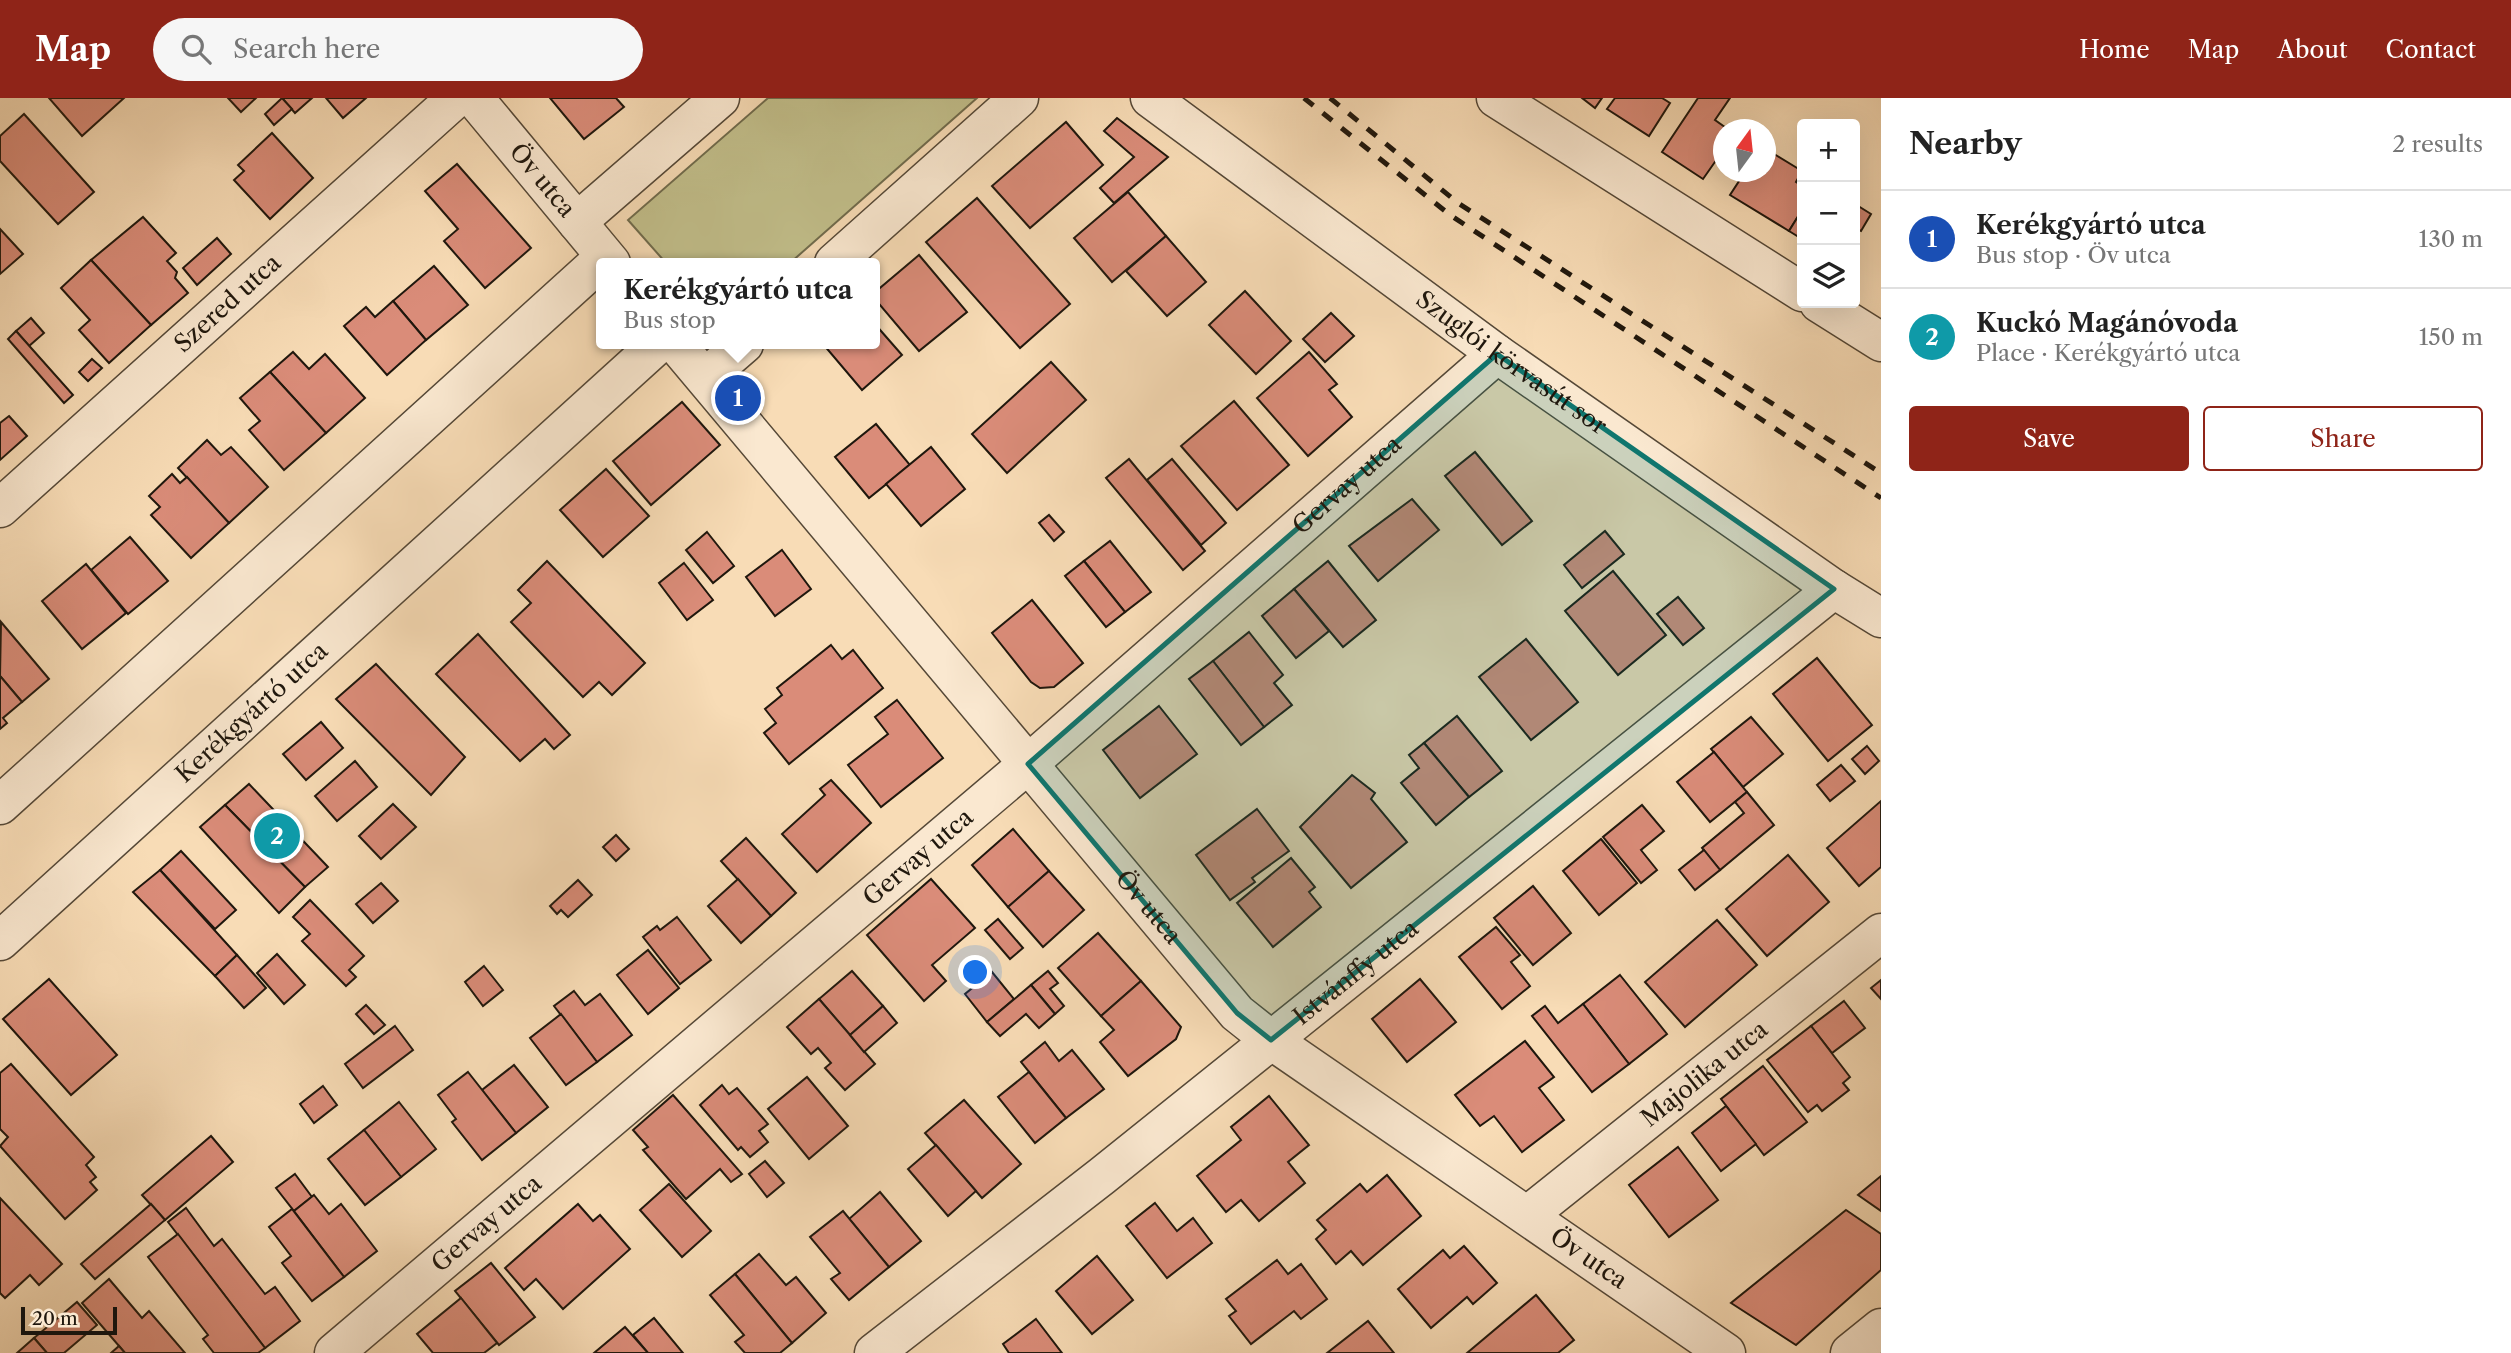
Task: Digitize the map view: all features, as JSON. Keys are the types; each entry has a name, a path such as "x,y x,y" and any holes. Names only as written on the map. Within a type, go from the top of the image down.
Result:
{"street":[{"name":"Szered utca","path":"0,508 456,98"},
{"name":"Öv utca","path":"474,98 606,258"},
{"path":"576,222 720,98"},
{"path":"840,258 1019,98"},
{"name":"Szuglói körvasút sor","path":"1150,98 1497,354 1834,589 1881,618"},
{"path":"1496,98 1797,289"},
{"path":"0,805 596,271"},
{"path":"1827,308 1881,342"},
{"name":"Kerékgyártó utca","path":"0,941 652,349"},
{"name":"Öv utca","path":"681,349 1237,1013 1271,1040 1726,1353"},
{"path":"706,377 738,349"},
{"name":"Gervay utca","path":"334,1353 1028,764 1497,354"},
{"name":"Istvánffy utca","path":"874,1353 1091,1184 1834,589"},
{"name":"Majolika utca","path":"1528,1215 1881,933"},
{"path":"1850,1353 1881,1328"}],"highlighted area":[{"path":"1497,354 1834,589 1271,1040 1237,1013 1028,764"}],"shaded area":[{"path":"768,98 977,98 796,258 662,258 628,220"}],"building":[{"path":"49,98 124,98 82,136"},
{"path":"228,98 256,98 241,112"},
{"path":"282,98 312,98 295,113"},
{"path":"282,98 292,109 274,125 265,114"},
{"path":"326,98 366,98 343,118"},
{"path":"550,98 616,98 624,107 584,139"},
{"path":"1582,98 1602,98 1595,108"},
{"path":"1615,98 1662,98 1670,103 1649,136 1607,109"},
{"path":"1698,98 1730,98 1713,119 1713,165 1703,179 1662,152"},
{"path":"24,114 94,192 58,224 0,161 0,136"},
{"path":"1117,118 1168,157 1114,203 1100,188 1134,157 1104,131"},
{"path":"1066,122 1103,165 1030,228 992,186"},
{"path":"272,133 313,178 270,219 234,180 244,171 238,165"},
{"path":"1776,155 1797,168 1797,218 1789,231 1730,195 1738,182 1776,182"},
{"path":"457,164 531,248 485,288 444,241 458,229 425,191"},
{"path":"1128,192 1166,236 1112,282 1074,238"},
{"path":"977,198 1070,304 1020,348 926,242"},
{"path":"1860,207 1871,214 1860,230"},
{"path":"143,217 176,253 167,261 177,272 175,278 188,293 151,325 91,260"},
{"path":"1797,218 1797,236 1789,231"},
{"path":"0,229 23,254 0,274"},
{"path":"1166,236 1206,282 1167,316 1126,271"},
{"path":"217,238 231,254 197,285 183,268"},
{"path":"919,255 967,312 919,351 880,305 880,288"},
{"path":"91,260 151,325 109,363 79,330 90,320 61,288"},
{"path":"434,266 468,305 426,340 393,301"},
{"path":"1245,291 1291,341 1256,374 1209,325"},
{"path":"393,301 426,340 387,375 344,326 366,307 375,317"},
{"path":"1331,313 1354,336 1325,362 1303,339"},
{"path":"31,318 44,333 29,346 16,331"},
{"path":"880,330 902,355 862,390 827,349 880,349"},
{"path":"16,331 73,395 64,403 8,339"},
{"path":"293,352 309,369 325,354 365,398 326,433 270,372"},
{"path":"1309,352 1337,384 1329,390 1352,417 1308,456 1257,398"},
{"path":"92,359 102,368 88,381 79,372"},
{"path":"1051,362 1086,400 1007,473 972,434"},
{"path":"270,372 326,433 284,470 249,430 260,421 240,398"},
{"path":"1234,401 1289,465 1237,510 1181,446"},
{"path":"682,402 720,445 651,505 613,461"},
{"path":"9,416 27,436 0,460 0,423"},
{"path":"876,424 910,465 869,498 835,457"},
{"path":"207,440 221,455 231,447 268,487 229,523 178,468"},
{"path":"931,447 965,489 921,526 886,484"},
{"path":"1475,452 1532,521 1502,545 1445,476"},
{"path":"1129,459 1205,551 1183,570 1106,478"},
{"path":"1172,459 1226,523 1201,545 1147,480"},
{"path":"606,469 649,516 603,557 560,510"},
{"path":"172,474 180,483 187,477 229,523 191,558 151,515 160,507 149,496"},
{"path":"1412,499 1439,530 1378,581 1349,546"},
{"path":"1049,515 1064,532 1054,541 1039,523"},
{"path":"1605,531 1624,554 1582,588 1564,565"},
{"path":"707,532 734,566 713,583 686,550"},
{"path":"130,537 168,581 128,614 91,570"},
{"path":"1110,541 1151,592 1125,612 1084,561"},
{"path":"782,550 811,589 775,616 746,577"},
{"path":"547,561 645,663 612,695 599,682 583,697 511,622 531,603 518,590"},
{"path":"1084,561 1125,612 1106,627 1065,576"},
{"path":"1328,561 1376,620 1343,647 1294,589"},
{"path":"684,563 713,600 687,620 659,583"},
{"path":"86,564 126,613 82,649 42,601"},
{"path":"1613,571 1666,635 1618,675 1565,611"},
{"path":"1294,589 1329,631 1296,658 1262,616"},
{"path":"1678,597 1704,628 1683,645 1657,614"},
{"path":"1032,600 1083,663 1054,687 1040,688 1031,682 992,633"},
{"path":"1,622 49,679 22,702 0,676"},
{"path":"1249,632 1283,675 1274,683 1292,705 1264,727 1213,661"},
{"path":"478,634 570,735 554,749 545,739 520,761 436,674"},
{"path":"1526,639 1578,702 1531,740 1479,677"},
{"path":"831,645 842,659 853,650 883,688 789,764 764,733 776,723 765,709 782,695 777,688"},
{"path":"1817,658 1872,725 1828,761 1773,694"},
{"path":"1213,661 1264,727 1241,745 1189,679"},
{"path":"376,664 465,757 431,795 336,699"},
{"path":"0,676 22,702 3,718 7,723 0,729"},
{"path":"897,700 943,758 881,807 848,765 888,734 875,717"},
{"path":"1159,706 1197,754 1140,798 1103,750"},
{"path":"1457,716 1502,771 1469,797 1424,743"},
{"path":"1751,717 1783,754 1743,787 1711,749"},
{"path":"321,722 343,748 306,780 283,754"},
{"path":"1424,743 1469,797 1436,825 1401,783 1419,768 1409,755"},
{"path":"1867,746 1879,761 1865,774 1852,759"},
{"path":"1714,752 1747,792 1710,822 1677,782"},
{"path":"355,761 377,787 337,821 315,796"},
{"path":"1841,765 1855,781 1830,801 1817,785"},
{"path":"1352,775 1375,793 1371,799 1407,842 1351,888 1300,827"},
{"path":"831,780 871,823 817,872 782,834 825,795 820,789"},
{"path":"249,784 328,867 305,887 225,805"},
{"path":"1747,792 1774,825 1720,870 1702,848 1744,813 1735,802"},
{"path":"1881,801 1881,867 1859,886 1827,848"},
{"path":"393,804 416,827 381,859 359,836"},
{"path":"225,805 305,887 279,913 200,827"},
{"path":"1642,805 1664,831 1641,850 1657,870 1641,883 1603,837"},
{"path":"1257,809 1289,851 1252,878 1255,882 1230,900 1196,855"},
{"path":"1013,829 1049,871 1008,907 972,865"},
{"path":"616,835 629,849 616,861 603,847"},
{"path":"746,838 796,893 771,916 721,861"},
{"path":"1601,839 1637,883 1599,915 1563,871"},
{"path":"1704,850 1720,870 1695,890 1679,870"},
{"path":"181,851 236,910 215,929 160,870"},
{"path":"1788,855 1829,902 1767,956 1726,909"},
{"path":"1291,858 1315,887 1309,892 1321,907 1273,947 1237,903"},
{"path":"160,870 237,955 215,976 133,892"},
{"path":"1049,871 1084,910 1043,947 1008,907"},
{"path":"738,879 771,916 741,943 708,906"},
{"path":"931,879 975,928 932,965 946,981 924,1001 867,935"},
{"path":"578,880 592,895 568,917 561,910 557,914 550,906"},
{"path":"381,883 398,901 373,923 356,904"},
{"path":"1533,886 1571,933 1533,965 1494,918"},
{"path":"310,900 364,956 349,970 356,977 346,986 302,941 310,934 293,917"},
{"path":"677,917 711,960 680,984 643,937 657,926 660,930"},
{"path":"998,919 1023,948 1010,959 985,930"},
{"path":"1717,920 1757,965 1685,1027 1645,982"},
{"path":"1496,927 1520,955 1511,962 1530,986 1502,1009 1459,957"},
{"path":"1098,933 1141,981 1101,1016 1058,968"},
{"path":"648,950 679,988 648,1014 617,975"},
{"path":"277,954 305,985 284,1004 257,973"},
{"path":"237,955 266,988 244,1008 215,976"},
{"path":"484,966 503,990 483,1006 465,982"},
{"path":"852,971 883,1006 850,1035 819,999"},
{"path":"1048,971 1058,983 1050,989 1064,1006 1055,1014 1031,985"},
{"path":"992,972 1014,999 987,1022 965,994"},
{"path":"1620,975 1667,1034 1629,1064 1583,1004"},
{"path":"49,979 117,1055 71,1095 3,1019"},
{"path":"1420,979 1456,1022 1407,1062 1372,1019"},
{"path":"1881,980 1881,999 1871,988"},
{"path":"1141,981 1181,1027 1176,1039 1128,1076 1100,1042 1114,1030 1101,1016"},
{"path":"1031,985 1055,1014 1039,1028 1026,1014 1000,1036 987,1022"},
{"path":"574,991 585,1005 600,994 632,1035 597,1062 554,1006"},
{"path":"819,999 875,1064 845,1090 825,1068 831,1063 818,1048 811,1054 787,1027"},
{"path":"1844,1001 1865,1028 1832,1053 1811,1026"},
{"path":"1583,1004 1629,1064 1592,1092 1532,1016 1545,1006 1558,1023"},
{"path":"366,1005 385,1025 374,1034 356,1014"},
{"path":"883,1006 897,1023 864,1052 850,1035"},
{"path":"561,1014 597,1062 566,1085 530,1038"},
{"path":"395,1026 413,1050 363,1088 345,1064"},
{"path":"1811,1026 1850,1077 1843,1083 1849,1090 1822,1111 1817,1105 1808,1112 1767,1060"},
{"path":"1525,1041 1554,1077 1539,1088 1564,1120 1522,1152 1494,1116 1480,1126 1455,1095"},
{"path":"1045,1042 1059,1061 1072,1050 1104,1089 1066,1118 1021,1062"},
{"path":"11,1064 94,1157 86,1165 96,1177 90,1182 97,1190 65,1219 0,1146 8,1137 0,1129 0,1073"},
{"path":"514,1065 548,1107 516,1133 482,1090"},
{"path":"1763,1066 1807,1122 1764,1155 1721,1099"},
{"path":"468,1072 516,1133 482,1160 452,1122 456,1119 438,1095"},
{"path":"1029,1072 1066,1118 1035,1143 998,1097"},
{"path":"807,1077 848,1126 809,1159 768,1109"},
{"path":"722,1085 729,1094 737,1088 768,1124 759,1131 768,1142 750,1157 741,1147 738,1150 700,1105"},
{"path":"323,1086 337,1105 314,1123 300,1104"},
{"path":"673,1095 742,1174 731,1182 720,1169 686,1199 643,1150 648,1147 633,1130"},
{"path":"1269,1096 1309,1145 1288,1162 1305,1183 1259,1221 1241,1200 1226,1212 1197,1176 1241,1140 1231,1127"},
{"path":"964,1100 1021,1164 982,1198 925,1133"},
{"path":"399,1102 436,1149 401,1177 364,1130"},
{"path":"1726,1106 1756,1144 1721,1171 1692,1133"},
{"path":"364,1130 401,1177 365,1205 328,1159"},
{"path":"211,1136 233,1162 165,1220 142,1195"},
{"path":"936,1145 976,1191 948,1216 908,1169"},
{"path":"1678,1147 1718,1200 1669,1237 1629,1185"},
{"path":"765,1161 784,1183 767,1197 749,1174"},
{"path":"295,1174 312,1197 294,1211 276,1188"},
{"path":"1387,1175 1421,1216 1363,1265 1351,1251 1336,1264 1316,1239 1326,1230 1317,1220 1360,1184 1367,1192"},
{"path":"1881,1176 1881,1211 1858,1195"},
{"path":"669,1184 711,1231 682,1257 640,1210"},
{"path":"880,1192 921,1241 889,1267 849,1219"},
{"path":"314,1195 329,1214 341,1204 377,1251 344,1277 294,1211"},
{"path":"0,1198 62,1264 39,1285 30,1275 5,1298 0,1293"},
{"path":"1155,1203 1177,1231 1193,1218 1212,1243 1167,1278 1126,1226"},
{"path":"151,1204 165,1220 95,1279 81,1264"},
{"path":"578,1204 593,1221 600,1215 630,1249 563,1309 536,1279 524,1290 505,1268"},
{"path":"186,1208 214,1246 222,1239 265,1294 275,1287 300,1321 265,1348 168,1222"},
{"path":"292,1209 344,1277 312,1301 282,1263 291,1256 269,1227"},
{"path":"1846,1210 1881,1234 1881,1270 1796,1345 1731,1303"},
{"path":"843,1211 889,1267 849,1300 831,1279 840,1273 810,1237"},
{"path":"178,1234 265,1348 258,1353 214,1353 203,1339 208,1335 148,1257"},
{"path":"1464,1246 1497,1283 1473,1304 1467,1297 1431,1328 1398,1289 1443,1250 1450,1258"},
{"path":"759,1254 786,1285 796,1277 826,1313 792,1343 735,1274"},
{"path":"1097,1256 1133,1300 1092,1334 1056,1291"},
{"path":"1277,1260 1288,1274 1301,1264 1327,1299 1301,1319 1294,1311 1251,1344 1229,1316 1236,1311 1226,1299"},
{"path":"491,1263 535,1317 499,1345 455,1291"},
{"path":"735,1274 792,1343 780,1353 745,1353 735,1342 744,1335 710,1295"},
{"path":"109,1279 142,1318 149,1311 185,1353 125,1353 82,1303"},
{"path":"1536,1295 1574,1340 1558,1353 1467,1353"},
{"path":"461,1298 497,1343 484,1353 433,1353 417,1334"},
{"path":"77,1302 97,1325 64,1353 47,1353 34,1338"},
{"path":"654,1318 683,1353 648,1353 633,1335"},
{"path":"1036,1319 1062,1353 1009,1353 1003,1344"},
{"path":"1368,1321 1394,1353 1327,1353"},
{"path":"625,1327 648,1353 594,1353"},
{"path":"34,1338 47,1353 17,1353"},
{"path":"119,1346 125,1353 111,1353"}],"railway":[{"path":"1304,98 1450,215 1881,498"},
{"path":"1330,98 1458,203 1881,473"}],"place":[{"name":"Kerékgyártó utca","path":"738,398"},
{"name":"Kuckó Magánóvoda","path":"277,836"}]}
